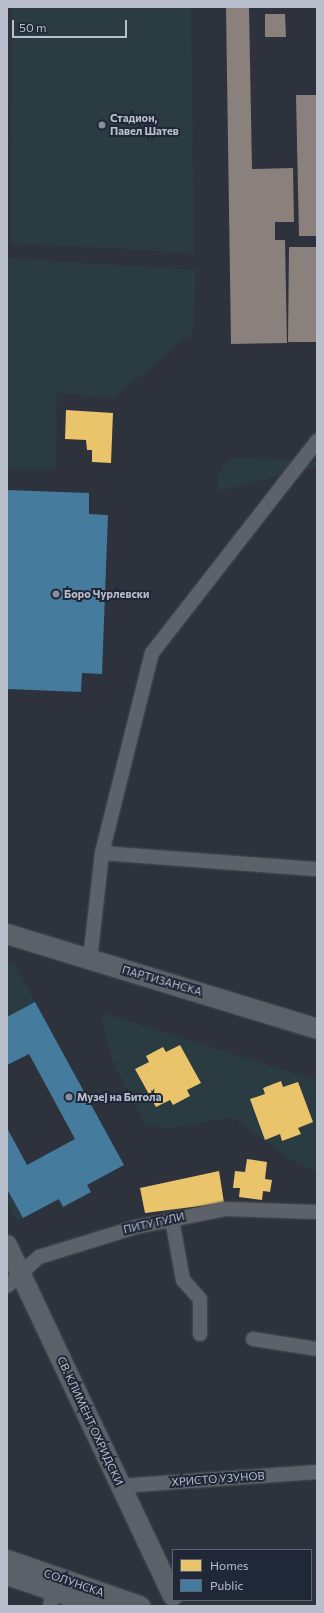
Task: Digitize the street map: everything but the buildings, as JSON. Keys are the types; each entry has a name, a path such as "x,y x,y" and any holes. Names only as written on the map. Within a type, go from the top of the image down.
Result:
{"street":[{"path":"90,960 102,853 152,653 317,441"},
{"path":"102,853 317,869"},
{"name":"ПАРТИЗАНСКА","path":"7,934 317,1029"},
{"name":"ПИТУ ГУЛИ","path":"7,1286 33,1260 65,1247 172,1219 226,1209 317,1212"},
{"path":"172,1219 183,1280 200,1299 200,1334"},
{"name":"СВ. КЛИМЕНТ ОХРИДСКИ","path":"7,1245 21,1271 120,1486 172,1594"},
{"path":"253,1339 317,1349"},
{"name":"ХРИСТО УЗУНОВ","path":"120,1486 317,1472"},
{"name":"СОЛУНСКА","path":"7,1560 53,1591 140,1606"},
{"path":"7,1575 100,1606"}],"shaded area":[{"name":"Стадион, Павел Шатев","path":"12,7 191,7 194,253 11,243"},
{"path":"8,258 196,270 193,332 114,398 57,393 56,469 7,469"},
{"path":"232,457 317,462 317,467 219,491 217,475"},
{"path":"14,963 35,1002 7,1017 7,966"},
{"path":"103,1013 317,1080 317,1172 291,1160 232,1117 165,1129 145,1124 114,1065 102,1023"},
{"path":"7,1189 23,1218 17,1221 7,1204"}],"place":[{"name":"Стадион, Павел Шатев","path":"102,125"},
{"name":"Боро Чурлевски","path":"56,594"},
{"name":"Музеј на Битола","path":"69,1097"}]}
